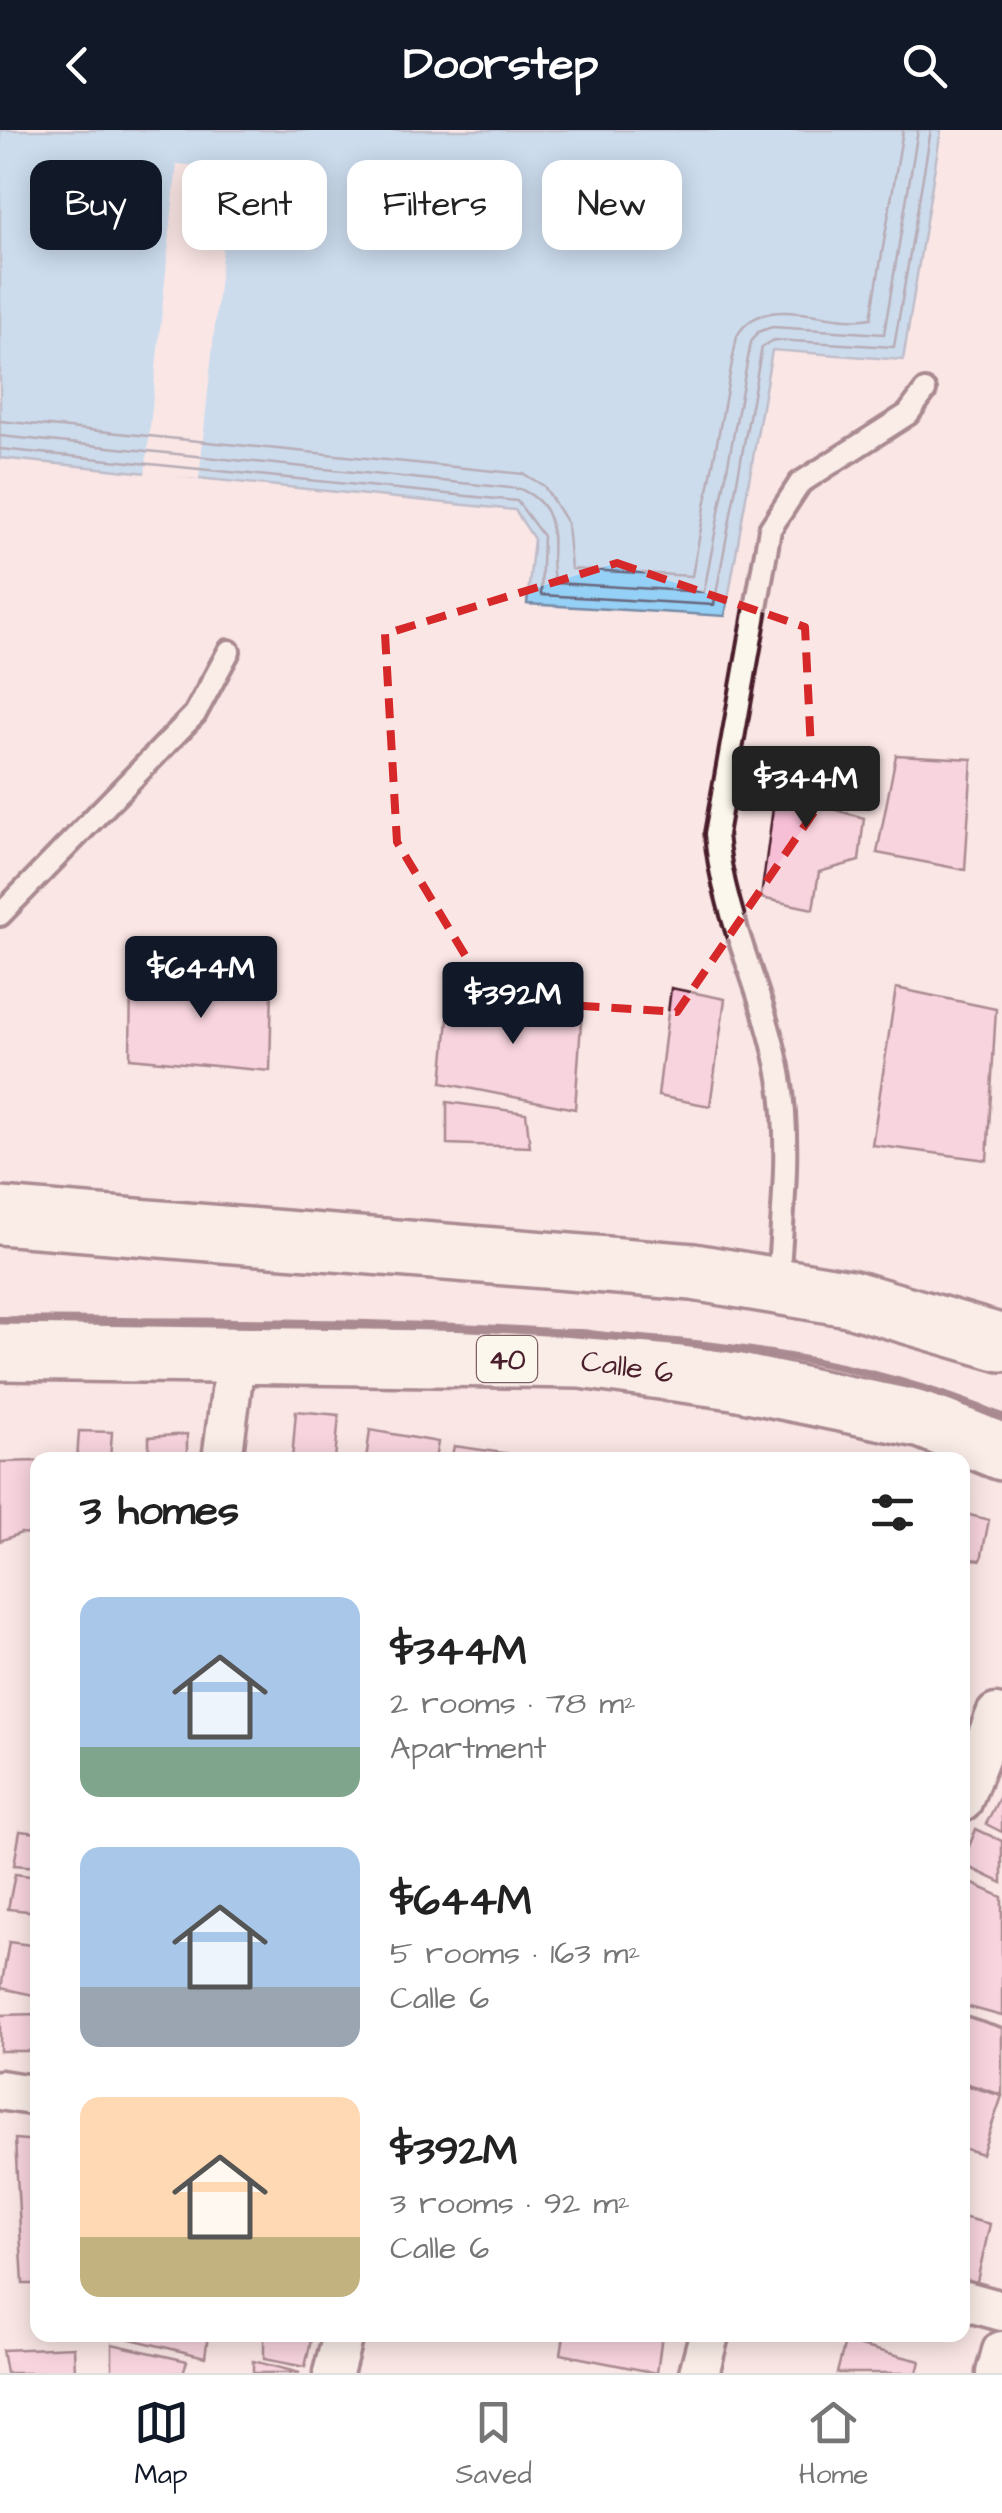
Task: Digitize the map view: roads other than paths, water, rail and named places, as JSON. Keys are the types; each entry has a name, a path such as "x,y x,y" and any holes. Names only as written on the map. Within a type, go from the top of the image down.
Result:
{"highway":[{"path":"0,1216 693,1272 850,1298 1002,1343"},
{"name":"Calle 6","path":"0,1352 582,1360 734,1381 923,1420 1002,1452"}],"street":[{"path":"223,1452 236,1354"},
{"path":"970,1781 996,1714"},
{"path":"0,2090 30,2095"},
{"path":"970,2302 1002,2311"},
{"path":"333,2373 341,2342"},
{"path":"699,2373 706,2342"},
{"path":"996,2373 1002,2352"}],"lane":[{"path":"778,1286 786,1134 780,1074 719,875 716,834 770,530 800,483 908,414 925,391"},
{"path":"0,915 195,714 229,652"}],"water":[{"path":"0,130 941,130 903,360 772,350 725,616 527,604 534,539 515,510 0,458"}],"railway":[{"path":"0,1320 425,1326 679,1342 842,1367 895,1380 1002,1417"}]}
